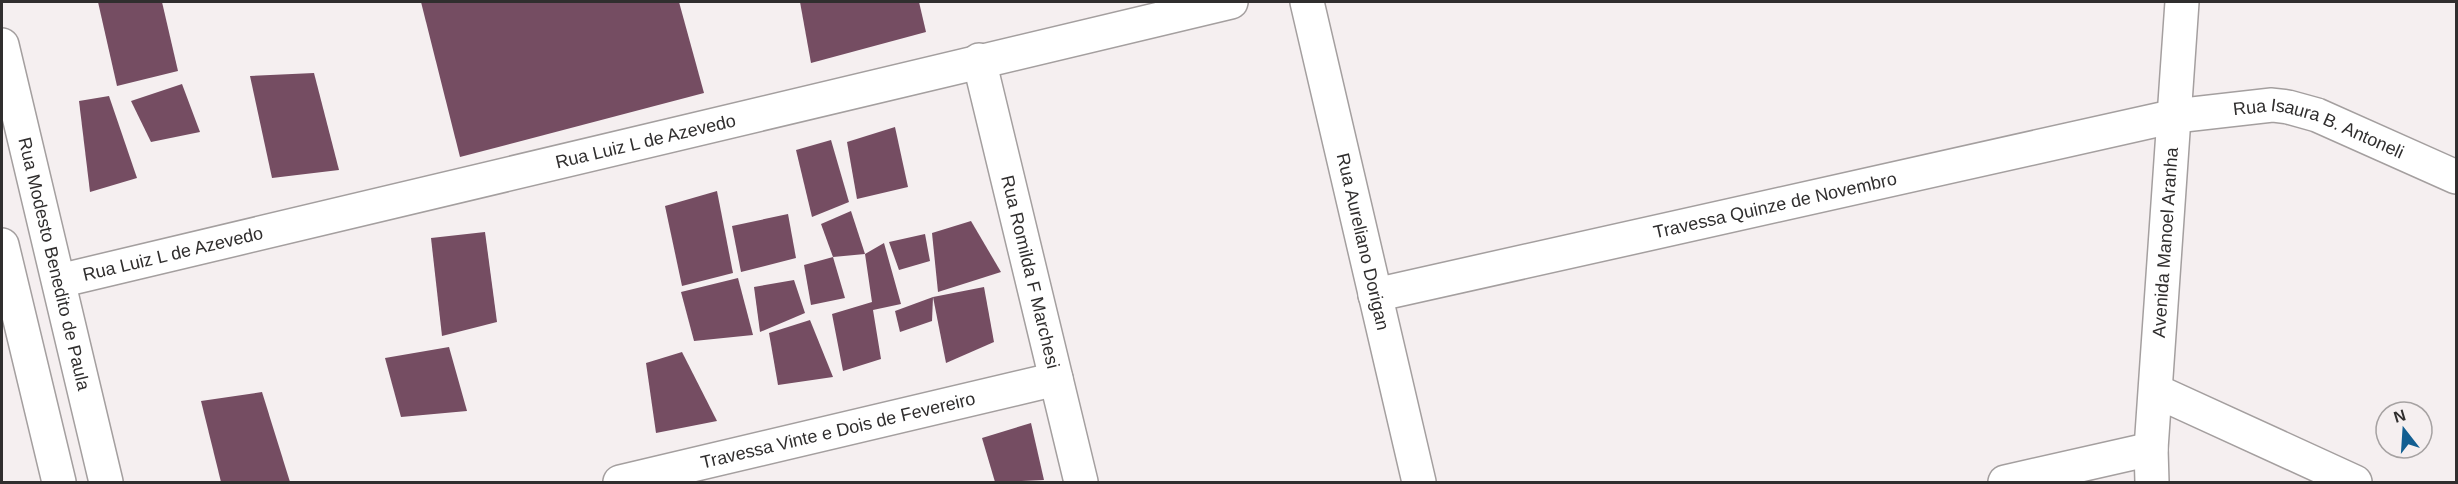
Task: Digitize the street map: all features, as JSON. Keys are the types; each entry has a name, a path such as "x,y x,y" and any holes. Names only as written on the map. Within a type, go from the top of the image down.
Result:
{"street":[{"name":"Rua Luiz L de Azevedo","path":"59,282 979,60 1147,11 1231,2"},
{"name":"Rua Aureliano Dorigan","path":"1307,2 1419,483"},
{"name":"Avenida Manoel Aranha","path":"2152,483 2151,449 2182,2"},
{"name":"Rua Modesto Benedito de Paula","path":"2,45 106,483"},
{"name":"Rua Romilda F Marchesi","path":"979,60 1081,483"},
{"name":"Rua Isaura B. Antoneli","path":"2175,116 2272,105 2288,107 2317,115 2457,177"},
{"name":"Travessa Quinze de Novembro","path":"1375,295 2175,116"},
{"path":"2,245 59,483"},
{"name":"Travessa Vinte e Dois de Fevereiro","path":"620,483 1056,379"},
{"path":"2156,391 2355,483"},
{"path":"2005,483 2151,449"}],"building":[{"path":"98,2 162,2 178,71 117,86"},
{"path":"421,2 679,2 704,93 460,157"},
{"path":"800,2 919,2 926,32 811,63"},
{"path":"314,73 339,170 272,178 250,76"},
{"path":"182,84 200,132 151,142 131,101"},
{"path":"109,96 137,178 90,192 79,101"},
{"path":"895,127 908,187 857,199 847,142"},
{"path":"831,140 849,202 812,217 796,150"},
{"path":"717,191 733,273 682,286 665,206"},
{"path":"851,211 865,254 833,257 821,224"},
{"path":"788,214 796,258 741,272 732,226"},
{"path":"971,221 1001,272 938,292 932,233"},
{"path":"485,232 497,322 442,336 431,238"},
{"path":"925,234 930,261 899,270 889,242"},
{"path":"884,243 901,304 873,310 881,359 843,371 832,314 872,302 865,254"},
{"path":"833,257 845,298 811,305 804,265"},
{"path":"738,278 753,335 694,341 681,292"},
{"path":"794,280 805,313 760,332 754,287"},
{"path":"984,287 994,342 946,363 933,297"},
{"path":"933,297 932,321 900,332 895,311"},
{"path":"810,320 833,377 778,385 769,333"},
{"path":"449,347 467,411 401,417 385,358"},
{"path":"682,352 717,421 656,433 646,363"},
{"path":"262,392 290,482 221,482 201,401"},
{"path":"1031,423 1044,480 995,482 982,438"}]}
